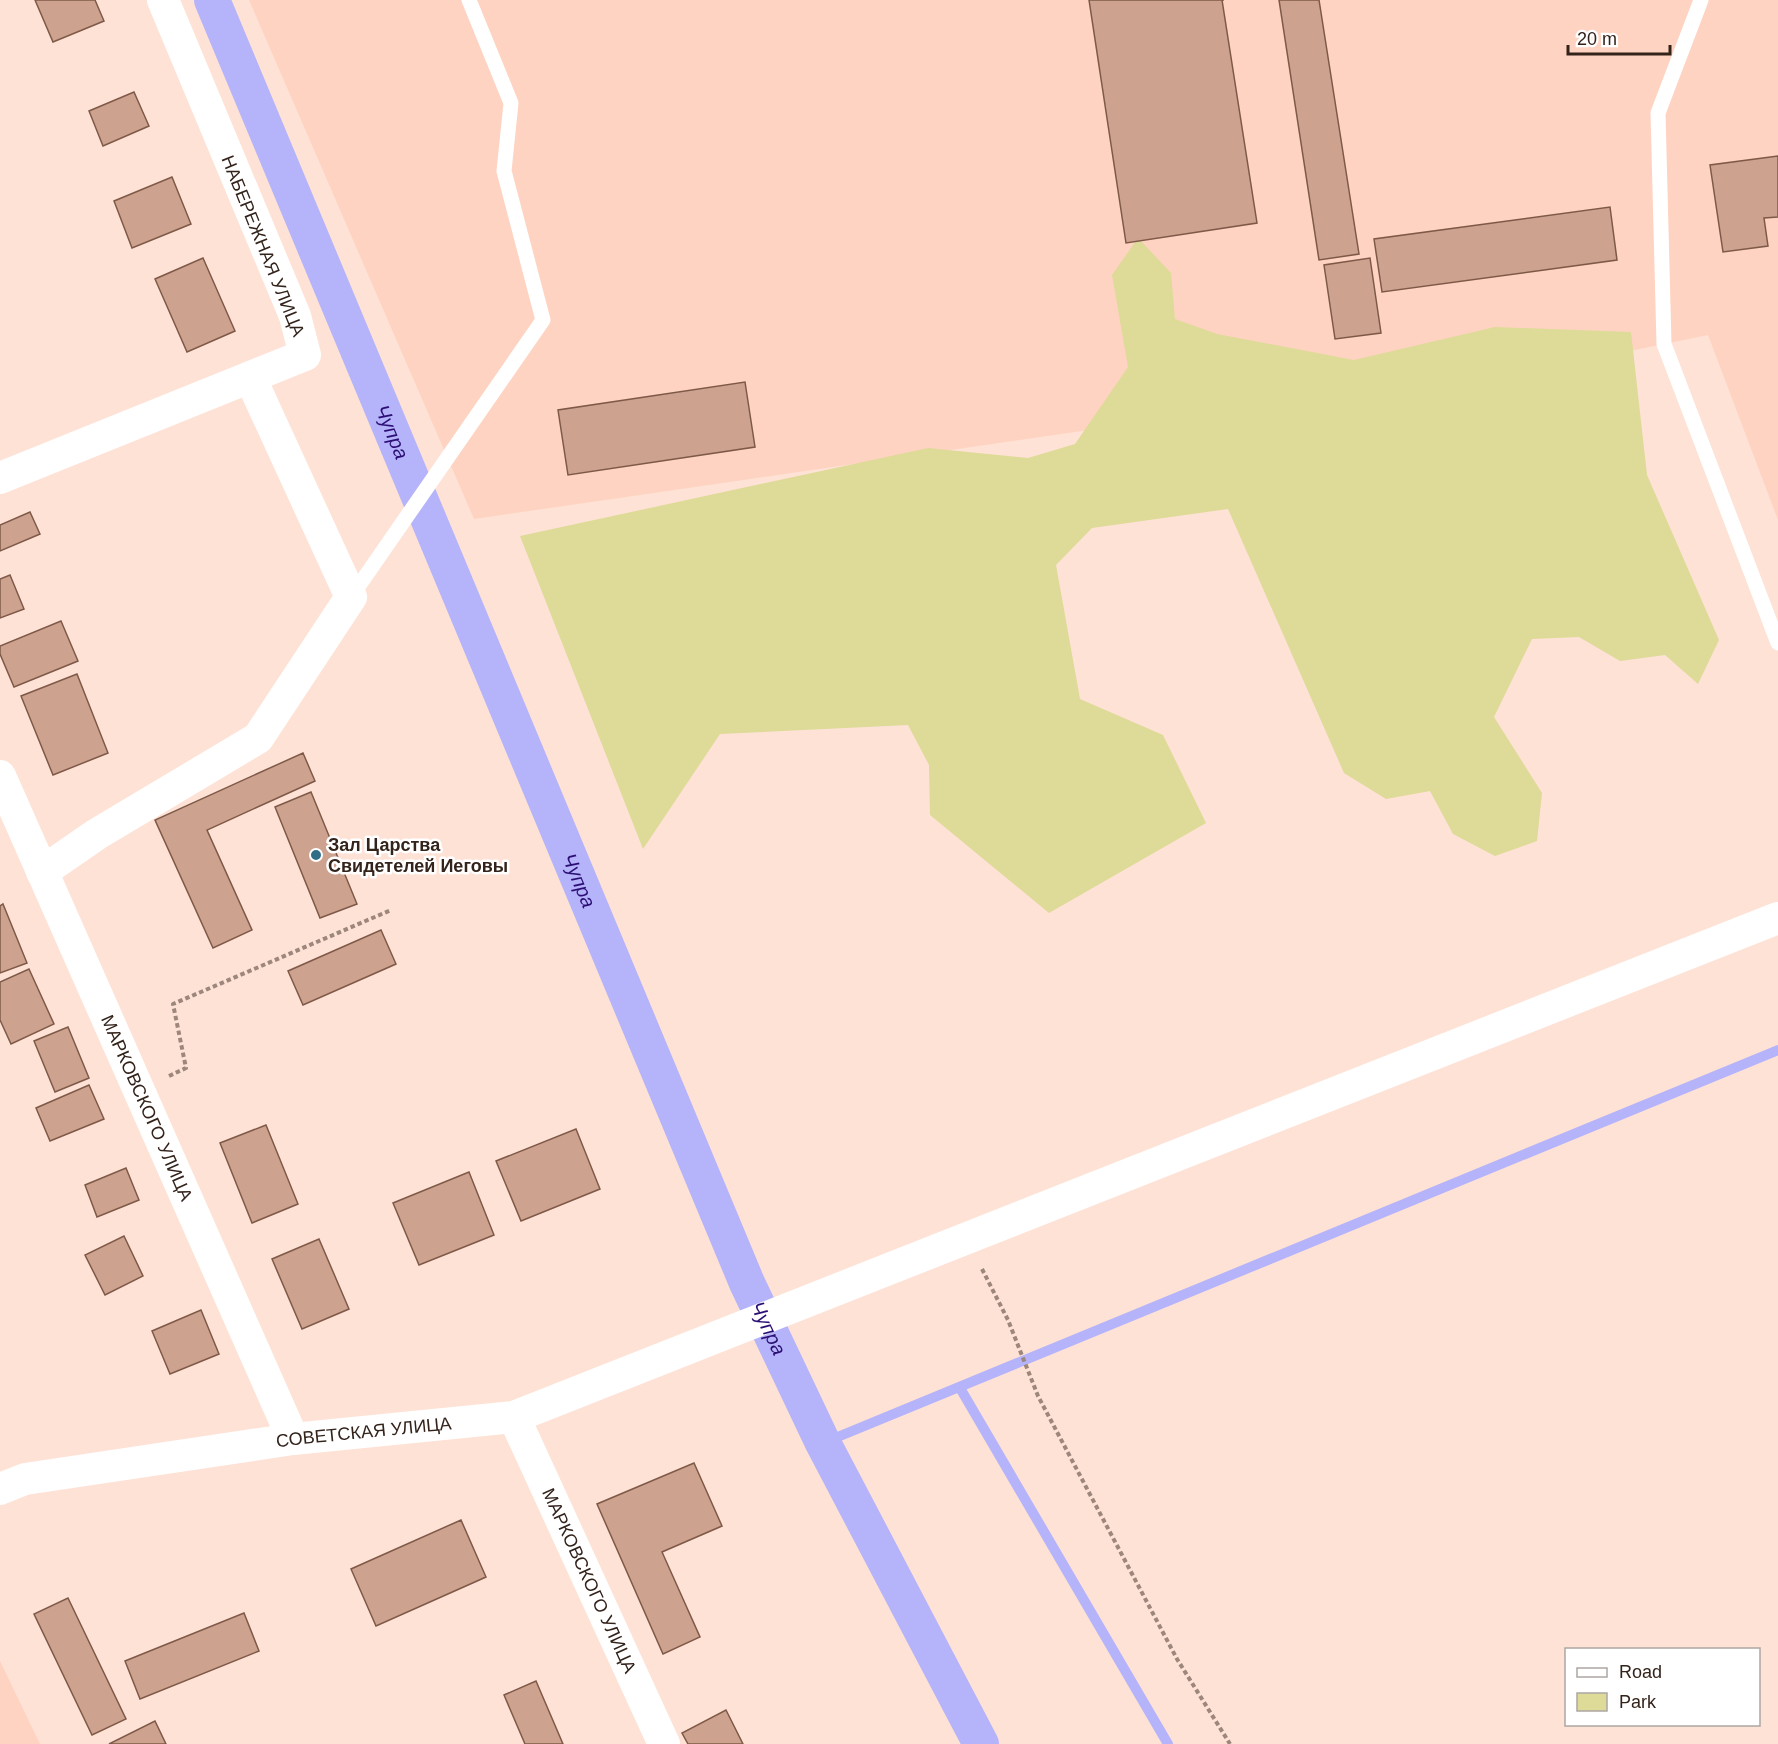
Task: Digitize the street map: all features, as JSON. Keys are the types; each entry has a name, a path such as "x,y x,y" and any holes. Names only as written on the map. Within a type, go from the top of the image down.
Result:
{"street":[{"name":"НАБЕРЕЖНАЯ УЛИЦА","path":"0,478 305,355 295,316 163,0"},
{"path":"42,872 97,834 258,738 351,597 250,377"},
{"name":"МАРКОВСКОГО УЛИЦА","path":"0,776 293,1439"},
{"name":"СОВЕТСКАЯ УЛИЦА","path":"0,1489 25,1479 293,1439 514,1418 1778,918"},
{"name":"МАРКОВСКОГО УЛИЦА","path":"514,1418 664,1744"}],"lane":[{"path":"351,597 543,320 504,171 511,104 469,0"},
{"path":"1701,0 1658,113 1664,344 1778,643"}],"path":[{"path":"138,1090 186,1068 173,1004 391,910"},
{"path":"966,1239 1008,1320 1038,1396 1177,1659 1230,1744"}],"shaded area":[{"path":"249,0 1778,0 1778,520 1708,335 1620,353 474,519"},
{"path":"0,1661 40,1744 0,1744"}],"green space":[{"path":"1138,238 1171,273 1175,319 1217,334 1354,360 1495,327 1631,332 1647,475 1719,640 1698,684 1665,655 1620,661 1579,637 1532,639 1494,717 1542,793 1537,841 1495,856 1453,834 1430,791 1386,799 1344,773 1228,509 1092,528 1056,565 1080,699 1163,735 1206,823 1049,913 930,815 929,765 908,725 720,734 643,849 520,536 928,448 1028,458 1075,444 1128,367 1112,275"}],"building":[{"path":"35,0 95,0 104,21 53,42"},
{"path":"1089,0 1222,0 1257,223 1126,243"},
{"path":"1279,0 1319,0 1359,254 1319,260"},
{"path":"134,92 149,126 103,146 89,111"},
{"path":"1778,156 1778,217 1764,218 1768,246 1723,252 1710,165"},
{"path":"172,177 191,224 132,248 114,201"},
{"path":"1610,207 1617,260 1382,292 1374,239"},
{"path":"203,258 235,331 187,352 155,279"},
{"path":"1370,258 1381,333 1335,339 1324,265"},
{"path":"745,382 755,447 568,475 558,410"},
{"path":"30,512 40,534 0,551 0,525"},
{"path":"10,575 24,609 0,618 0,579"},
{"path":"61,621 78,661 14,687 0,654 0,646"},
{"path":"77,674 108,753 53,775 21,696"},
{"path":"303,753 315,781 207,830 252,930 213,948 155,820"},
{"name":"Зал Царства Свидетелей Иеговы","path":"311,792 357,904 320,918 275,807"},
{"path":"3,904 27,963 0,973 0,906"},
{"path":"381,930 396,964 303,1005 288,971"},
{"path":"29,969 54,1024 11,1044 0,1020 0,982"},
{"path":"68,1027 89,1078 55,1092 34,1041"},
{"path":"89,1085 104,1119 50,1141 36,1108"},
{"path":"266,1125 298,1204 252,1223 220,1143"},
{"path":"576,1129 600,1189 521,1221 496,1161"},
{"path":"126,1168 139,1200 97,1217 85,1185"},
{"path":"469,1172 494,1235 419,1265 393,1203"},
{"path":"124,1236 143,1276 105,1295 85,1255"},
{"path":"319,1239 349,1309 302,1329 272,1259"},
{"path":"201,1310 219,1354 170,1374 152,1331"},
{"path":"694,1463 722,1526 662,1552 700,1637 663,1654 597,1504"},
{"path":"461,1520 486,1577 376,1626 351,1569"},
{"path":"68,1598 126,1719 92,1735 34,1614"},
{"path":"244,1613 259,1651 140,1699 125,1661"},
{"path":"536,1681 563,1744 525,1744 504,1695"},
{"path":"726,1710 743,1744 688,1744 682,1733"},
{"path":"155,1721 166,1744 109,1744"}],"waterway":[{"name":"Чупра","path":"212,0 747,1283 823,1443 981,1744"},
{"path":"823,1443 1778,1050"},
{"path":"960,1388 1168,1744"}],"place":[{"name":"Зал Царства Свидетелей Иеговы","path":"316,855"}]}
